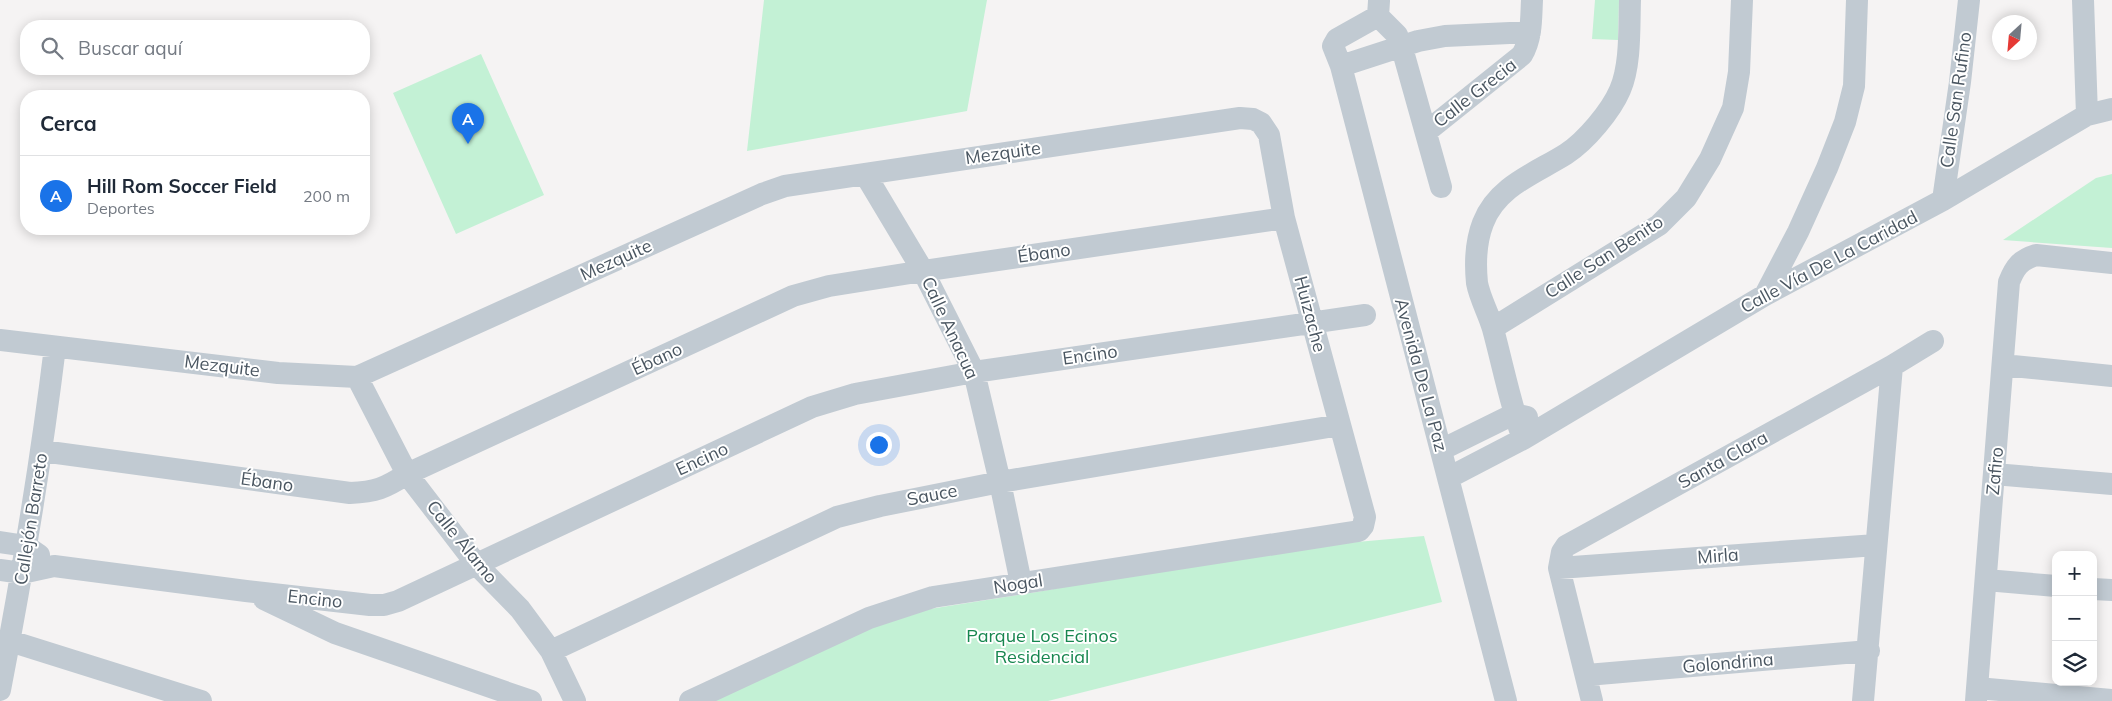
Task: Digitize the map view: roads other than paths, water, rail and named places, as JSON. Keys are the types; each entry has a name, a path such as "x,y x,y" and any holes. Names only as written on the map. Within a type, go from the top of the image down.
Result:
{"street":[{"name":"Calle Grecia","path":"1379,8 1402,48 1426,132 1522,55 1528,46 1532,0"},
{"path":"1523,440 1514,414 1493,328 1478,285 1476,265 1484,222 1493,206 1505,192 1530,174 1568,153 1588,134 1611,106 1620,90 1626,72 1630,0"},
{"name":"Calle San Benito","path":"1493,328 1659,225 1686,198 1710,159 1732,108 1739,72 1742,0"},
{"path":"1765,295 1802,224 1845,122 1854,86 1857,0"},
{"name":"Calle San Rufino","path":"1943,200 1960,82 1969,0"},
{"path":"2083,0 2088,115"},
{"path":"1379,8 1337,39 1334,46 1338,58 1402,48 1418,41 1445,36 1530,32"},
{"name":"Avenida De La Paz","path":"1338,58 1506,701"},
{"name":"Calle Vía De La Caridad","path":"1448,478 1523,440 1550,422 1765,295 1943,200 2088,115 2112,109"},
{"name":"Mezquite","path":"0,340 278,373 357,378 762,194 785,186 1240,118"},
{"name":"Huizache","path":"1240,118 1261,123 1269,135 1284,218 1365,517 1363,526"},
{"path":"1426,132 1442,187"},
{"name":"Calle Anacua","path":"865,174 923,271 974,372 1021,583"},
{"name":"Ébano","path":"42,451 350,493 383,489 407,474 793,296 829,286 923,271 1284,218"},
{"name":"Zafiro","path":"1976,694 2009,282 2014,268 2024,259 2036,255 2112,263"},
{"name":"Encino","path":"0,570 22,573 54,566 246,591 384,605 398,601 477,565 812,407 855,394 974,372 1365,315"},
{"name":"Santa Clara","path":"1559,564 1566,546 1892,366 1933,340"},
{"name":"Callejón Barreto","path":"0,690 42,451 55,347"},
{"path":"2003,365 2112,376"},
{"path":"1863,701 1892,366"},
{"name":"Calle Álamo","path":"357,378 407,474 477,565 520,609 551,651 576,701"},
{"path":"1441,450 1514,414 1550,422"},
{"name":"Sauce","path":"551,651 837,517 880,506 1000,482 1340,426"},
{"path":"1994,474 2112,484"},
{"name":"Nogal","path":"690,701 869,618 933,597 1353,533 1363,526"},
{"name":"Encino","path":"0,542 26,546 54,566"},
{"name":"Mirla","path":"1559,564 1876,545"},
{"path":"1559,564 1592,701"},
{"path":"1986,580 2052,586"},
{"path":"2097,589 2112,590"},
{"path":"246,591 335,633 531,701"},
{"path":"10,641 201,701"},
{"name":"Golondrina","path":"1586,675 1868,651"},
{"path":"1976,694 2112,700"}],"place":[{"name":"Hill Rom Soccer Field","path":"468,144"}],"park label":[{"name":"Parque Los Ecinos Residencial","path":"1042,646"}]}
